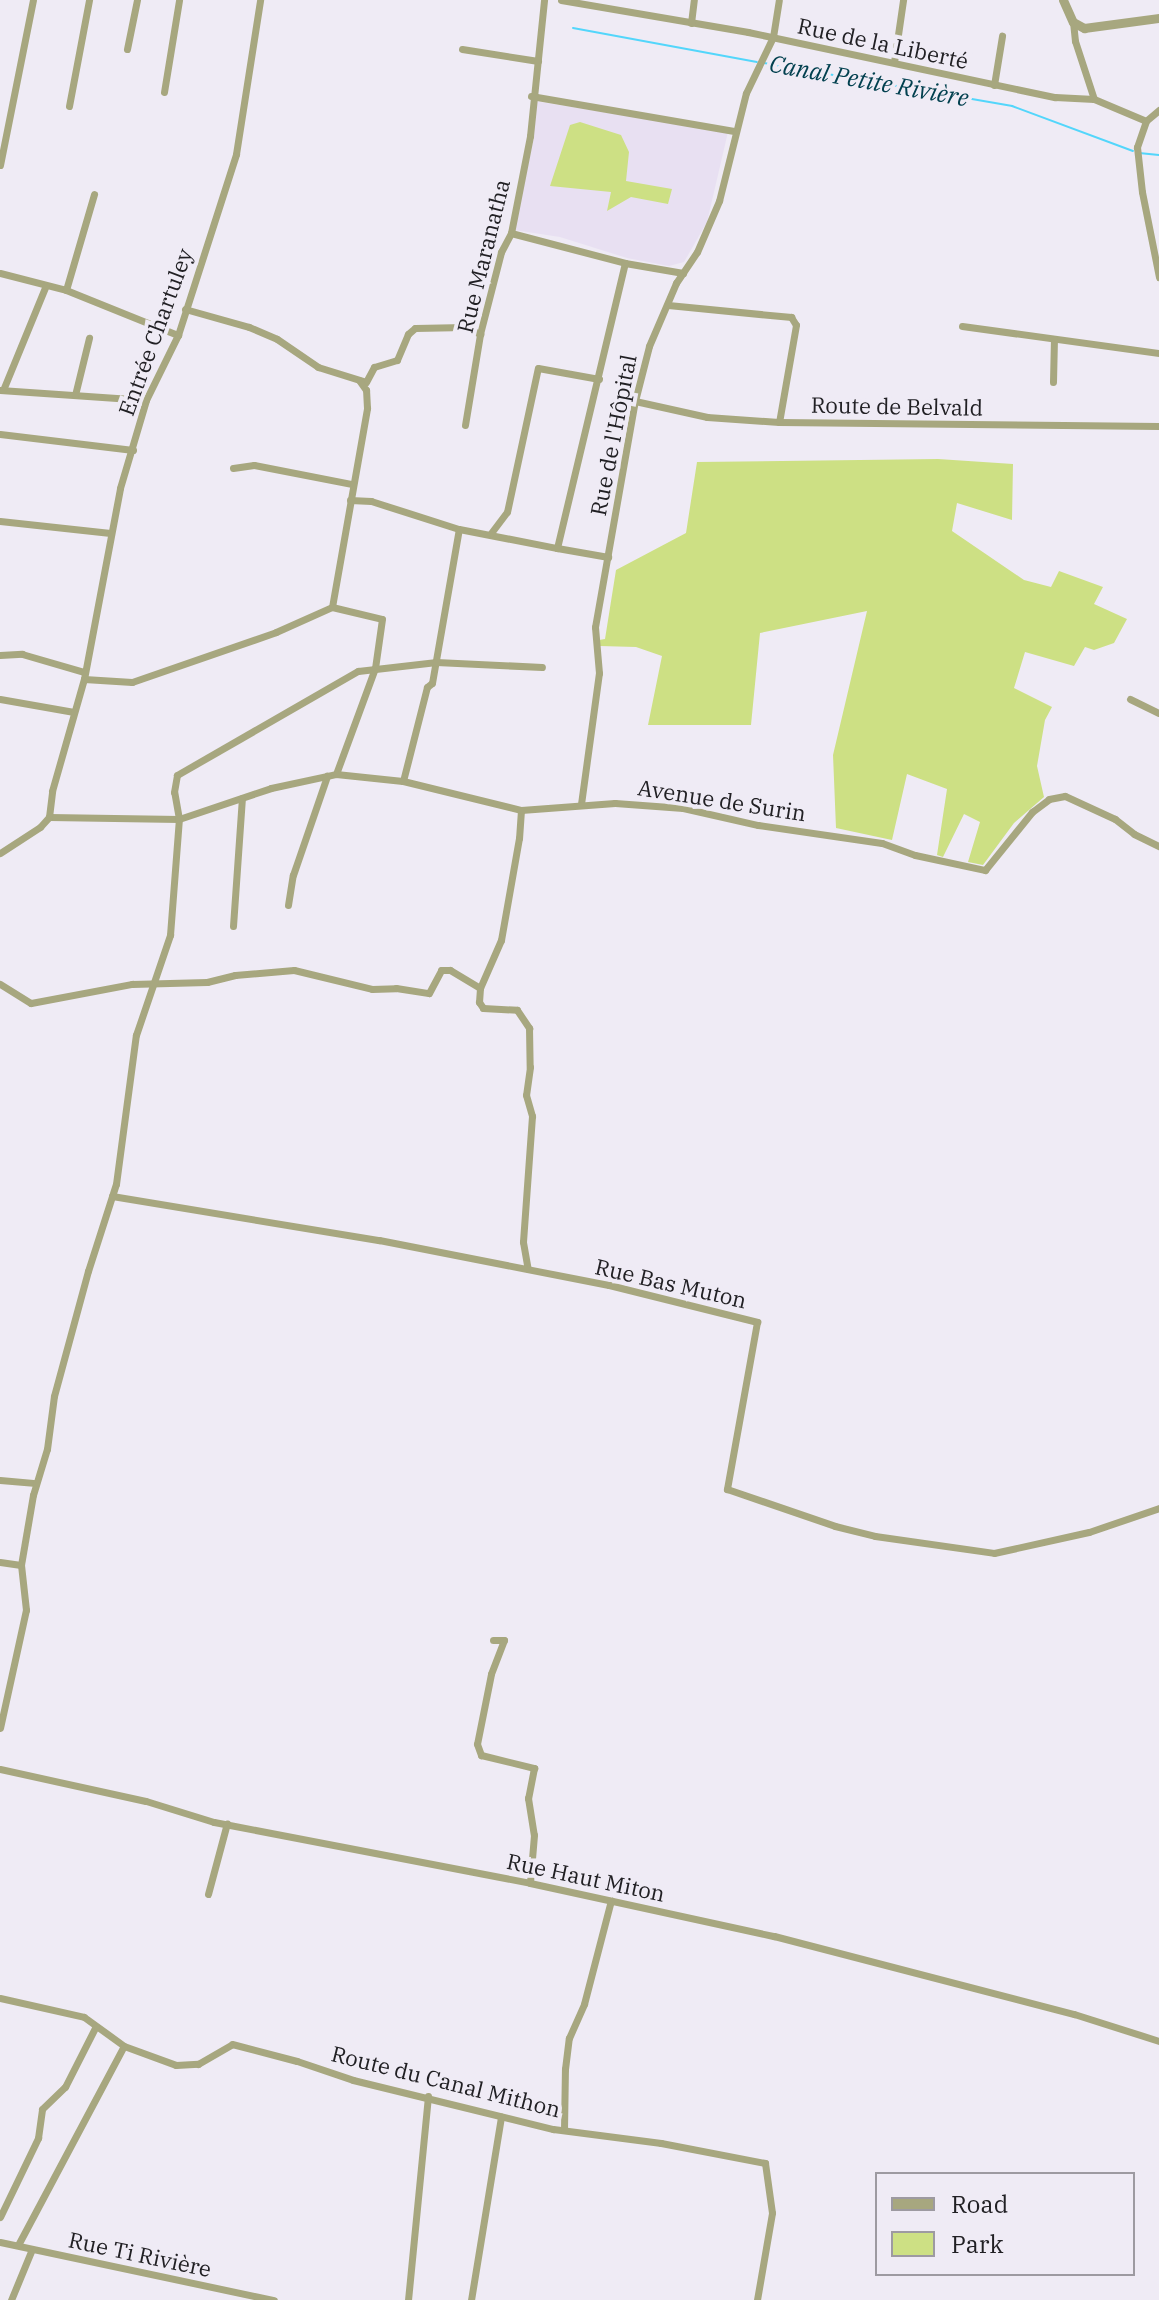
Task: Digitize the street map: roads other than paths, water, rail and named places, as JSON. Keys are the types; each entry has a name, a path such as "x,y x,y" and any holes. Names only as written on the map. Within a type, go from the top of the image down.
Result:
{"street":[{"path":"0,165 33,0"},
{"path":"69,106 89,0"},
{"path":"127,49 137,0"},
{"path":"164,92 179,0"},
{"name":"Entrée Chartuley","path":"49,817 52,791 84,675 110,533 146,400 178,335 236,154 260,0"},
{"name":"Rue Maranatha","path":"465,425 480,334 501,252 511,233 530,136 531,96 544,0"},
{"name":"Rue de la Liberté","path":"561,0 602,4 773,37 1055,97 1094,99 1146,121"},
{"path":"691,23 694,0"},
{"name":"Rue de l'Hôpital","path":"581,804 599,673 595,627 635,401 649,346 719,201 734,131 746,93 773,37 779,0"},
{"path":"894,62 903,0"},
{"path":"1063,0 1073,22 1075,41 1094,99"},
{"path":"1073,22 1092,28 1159,18"},
{"path":"994,85 1002,36"},
{"path":"462,49 538,61"},
{"path":"531,96 734,131"},
{"path":"1159,110 1146,121 1137,147 1137,163 1159,277"},
{"path":"66,290 94,194"},
{"path":"511,233 625,263 683,273"},
{"path":"557,548 625,263"},
{"path":"0,273 66,290 178,335"},
{"path":"46,285 2,390 146,400"},
{"path":"668,305 791,317 796,325 779,422"},
{"path":"185,309 249,327 277,339 318,367 366,382 374,367 397,360 408,334 415,328 465,327 480,334"},
{"path":"962,326 1159,353"},
{"path":"75,395 89,338"},
{"path":"1053,382 1054,339"},
{"path":"491,533 507,512 538,368 599,379"},
{"path":"332,607 367,408 366,390 359,380"},
{"name":"Route de Belvald","path":"635,401 707,417 779,422 1159,426"},
{"path":"0,434 133,450"},
{"path":"233,468 254,465 352,484"},
{"path":"350,500 371,501 459,529 608,557"},
{"path":"0,521 110,533"},
{"path":"403,781 436,662 459,529"},
{"path":"0,655 22,654 84,675 132,682 332,607 382,619 375,668 336,774"},
{"path":"0,1728 17,1662 26,1610 21,1565 36,1483 47,1449 58,1382 112,1196 136,1035 170,935 179,819 174,792 177,775 358,671 436,662 542,667"},
{"path":"0,699 74,712"},
{"path":"1130,699 1159,713"},
{"name":"Avenue de Surin","path":"49,817 179,819 242,798 336,774 403,781 521,810 581,804 648,803 683,808 758,825 882,843 915,855 985,870 1032,812 1049,799 1065,796 1115,819 1134,834 1159,846"},
{"path":"288,905 293,875 327,776"},
{"path":"233,926 242,798"},
{"path":"521,810 501,940 480,988 483,1008 517,1010 529,1028 530,1067 526,1095 532,1116 523,1242 528,1269"},
{"path":"0,853 40,827 49,817"},
{"path":"0,984 31,1003 132,984 294,970 372,989 396,988 429,993 441,970 450,970 480,988"},
{"name":"Rue Bas Muton","path":"112,1196 161,1206 313,1227 528,1269 757,1322 727,1489 862,1533 994,1553 1089,1532 1159,1508"},
{"path":"0,1480 36,1483"},
{"path":"0,1562 21,1565"},
{"path":"493,1640 504,1640 502,1654 491,1674 477,1744 481,1755 534,1768 528,1798 534,1835 530,1883"},
{"name":"Rue Haut Miton","path":"0,1769 227,1823 611,1900 840,1953 1074,2014 1159,2041"},
{"path":"208,1894 227,1823"},
{"path":"564,2130 569,2038 584,2004 611,1900"},
{"name":"Route du Canal Mithon","path":"0,1998 84,2017 124,2046 183,2066 198,2064 232,2044 501,2116 564,2130 661,2143 765,2163 772,2213 757,2300"},
{"path":"0,2217 38,2138 42,2109 65,2087 96,2026"},
{"path":"18,2245 124,2046"},
{"path":"408,2300 428,2096"},
{"path":"471,2300 501,2116"},
{"name":"Rue Ti Rivière","path":"0,2242 274,2300"},
{"path":"11,2300 32,2249"}],"waterway":[{"name":"Canal Petite Rivière","path":"573,28 757,62"},
{"name":"Canal Petite Rivière","path":"764,63 1012,106 1133,151"},
{"name":"Canal Petite Rivière","path":"1139,153 1159,155"}]}
